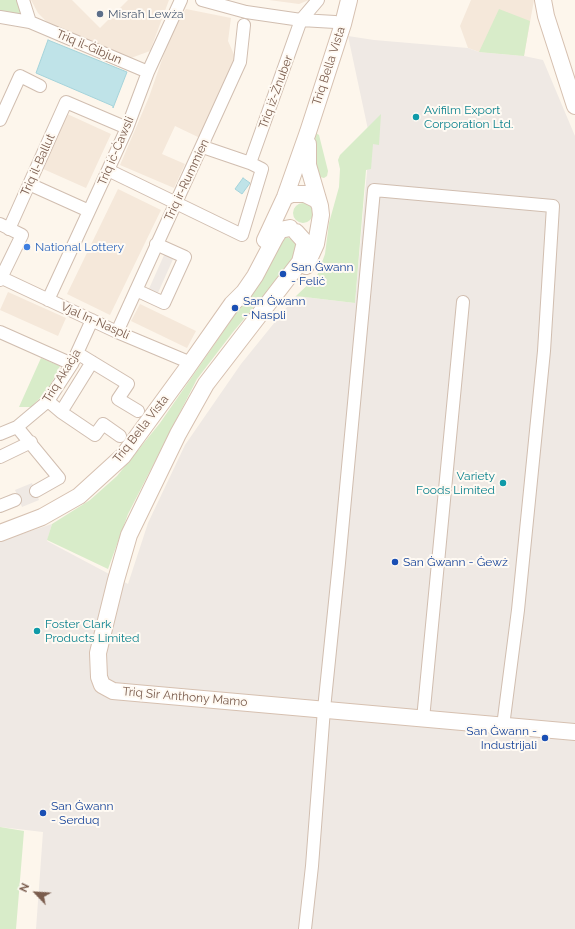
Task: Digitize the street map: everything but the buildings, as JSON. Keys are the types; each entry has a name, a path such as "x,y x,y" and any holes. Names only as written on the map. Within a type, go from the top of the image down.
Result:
{"main road":[{"name":"Triq Bella Vista","path":"275,238 283,202 308,132 349,0"},
{"path":"542,0 575,106"},
{"name":"Triq Bella Vista","path":"0,533 42,517 79,496 123,456 232,304 244,292 255,276 280,230 303,232 309,231 319,222 320,211 308,165 308,132"},
{"path":"293,230 284,221 283,202 292,194 305,194 312,196 316,200 320,211"},
{"name":"Triq Bella Vista","path":"232,304 238,289 283,202"},
{"name":"Triq Sir Anthony Mamo","path":"268,303 305,267 316,244 320,211"},
{"name":"Triq Sir Anthony Mamo","path":"293,230 305,242 300,262 235,344 206,384 178,434 129,536 116,580 98,653 99,677 102,685 113,691 411,716 423,719 575,732"}],"street":[{"path":"23,0 30,22"},
{"name":"Triq iċ-Ċawsli","path":"48,300 127,128 148,72 181,0"},
{"path":"202,0 246,12 342,24"},
{"path":"301,20 318,0"},
{"name":"Triq il-Ġibjun","path":"0,18 30,22 148,72"},
{"name":"Triq iż-Żnuber","path":"250,163 301,20"},
{"name":"Triq ir-Rummien","path":"117,332 240,62 244,25"},
{"path":"0,120 20,76 40,86"},
{"name":"Triq il-Ballut","path":"5,227 29,184 66,102 127,128"},
{"path":"108,170 242,235 262,169 250,163 203,146"},
{"path":"29,184 89,211"},
{"path":"305,929 312,866 324,709 374,190 553,206 543,359 518,610 503,726"},
{"path":"0,278 22,235 5,227"},
{"path":"136,290 164,303 185,258 156,244"},
{"name":"Vjal In-Naspli","path":"0,278 117,332 191,363"},
{"path":"423,719 463,302"},
{"name":"Triq Akaċja","path":"0,434 16,426 48,401 74,358 92,320"},
{"path":"0,332 74,358 92,362 128,384 118,399 138,411"},
{"name":"Triq Akaċja","path":"61,412 92,362"},
{"path":"48,401 61,412 96,435 103,424 120,436"},
{"path":"16,426 31,442 59,478 36,491"},
{"path":"0,457 31,442"},
{"path":"0,506 15,500"}],"shaded area":[{"path":"31,0 72,0 100,28 128,0 169,0 150,51 131,58 48,23 38,13"},
{"path":"269,0 309,0 299,4"},
{"path":"471,0 534,0 524,56 479,52 468,48 460,26"},
{"path":"186,9 231,18 228,41 236,59 200,138 175,126 162,154 185,164 174,188 120,165 149,97 173,28"},
{"path":"348,36 374,40 468,48 479,52 524,56 543,60 575,136 575,929 36,929 43,832 0,827 0,541 52,524 47,541 128,584 148,523 185,445 241,364 296,296 355,303 370,139"},
{"path":"65,113 111,134 86,188 41,168"},
{"path":"118,189 161,210 110,315 67,294"},
{"path":"165,253 174,257 157,295 148,291"},
{"path":"8,292 66,318 58,336 0,310"},
{"path":"140,304 196,331 187,348 131,321"},
{"path":"32,483 39,500 22,507 15,490"}],"green space":[{"path":"0,0 18,0 23,17 0,12"},
{"path":"499,9 530,21 524,56 479,52"},
{"path":"381,114 379,145 373,144 371,169 366,170 355,303 296,296 317,276 325,254 329,223 339,187 340,169 338,160 340,155"},
{"path":"316,133 319,135 328,171 327,176 324,178 320,177 315,164 312,141"},
{"path":"299,203 307,203 313,209 313,217 307,223 299,223 293,217 293,209"},
{"path":"287,237 296,242 297,256 233,332 197,379 128,514 108,569 47,540 52,524 90,500 117,476 160,423 230,322 266,266 277,241"},
{"path":"41,358 60,366 48,390 31,407 19,407"},
{"path":"0,827 24,831 16,929 0,929"}],"water":[{"path":"48,40 127,72 113,108 113,106 36,73"},
{"path":"243,178 250,183 242,194 235,189"}],"place":[{"name":"Misraħ Lewża","path":"100,14"},
{"name":"Avifilm Export Corporation Ltd.","path":"416,117"},
{"name":"National Lottery","path":"27,247"},
{"name":"San Ġwann - Feliċ","path":"283,274"},
{"name":"San Ġwann - Naspli","path":"235,308"},
{"name":"Variety Foods Limited","path":"503,483"},
{"name":"San Ġwann - Ġewż","path":"395,562"},
{"name":"Foster Clark Products Limited","path":"37,631"},
{"name":"San Ġwann - Industrijali","path":"545,738"},
{"name":"San Ġwann - Serduq","path":"43,813"}]}
